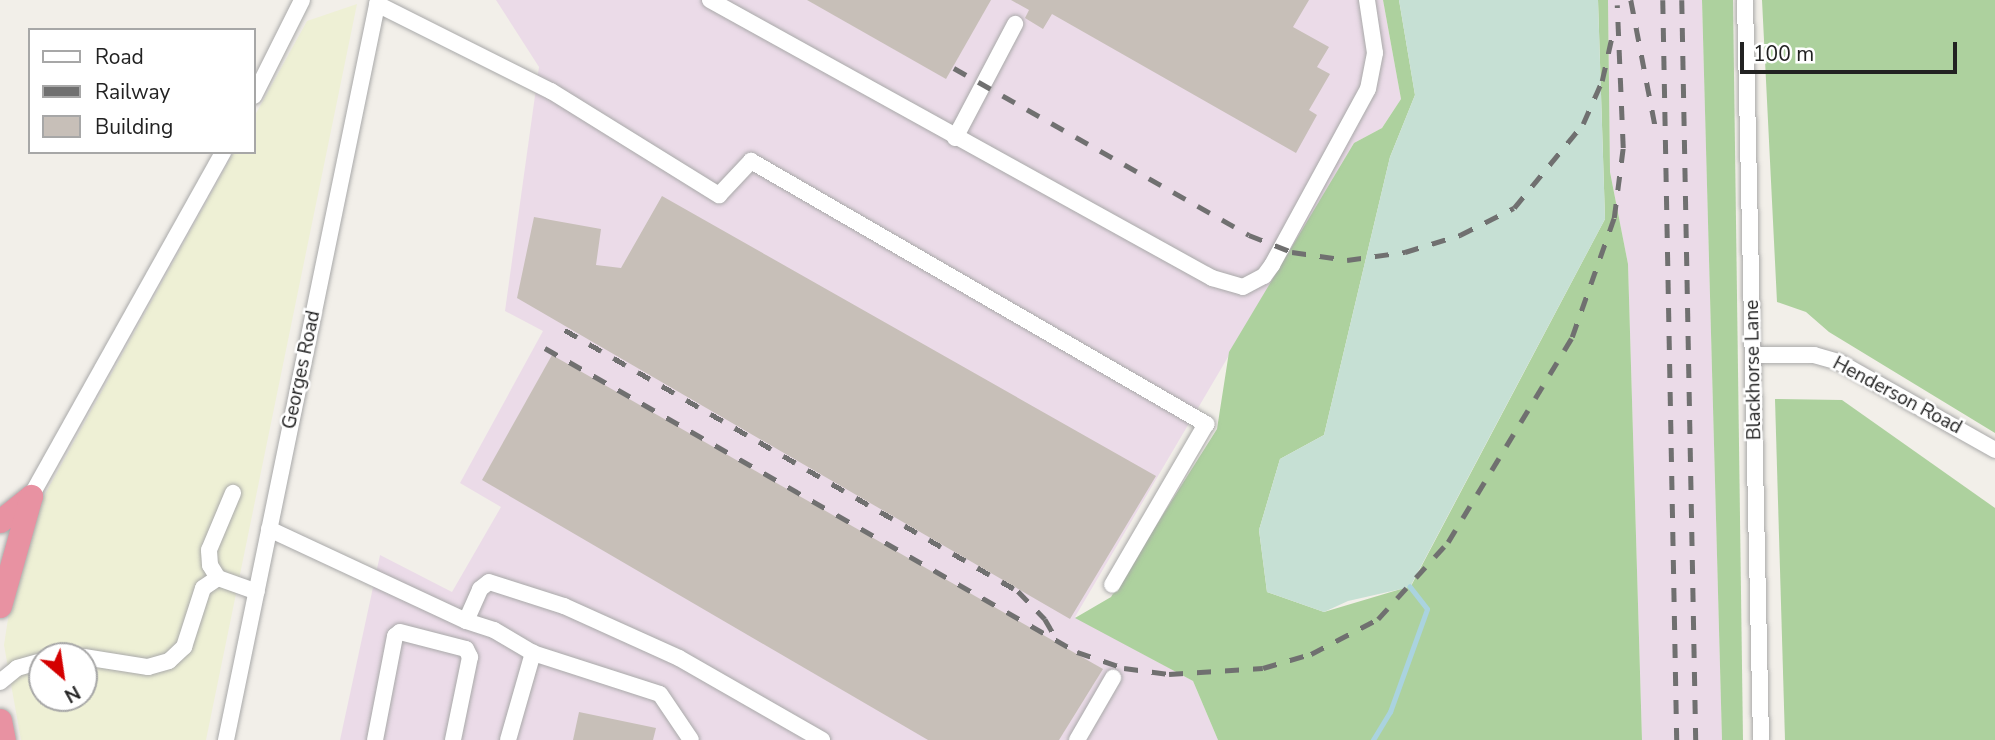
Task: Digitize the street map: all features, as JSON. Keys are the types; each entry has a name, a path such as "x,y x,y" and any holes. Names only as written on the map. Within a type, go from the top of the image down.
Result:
{"highway":[{"path":"0,521 31,496"},
{"path":"0,606 31,496"},
{"path":"0,720 4,740"}],"street":[{"path":"256,92 302,0"},
{"path":"710,0 1212,278 1243,287 1264,276 1272,265 1368,89 1375,52 1367,0"},
{"name":"Blackhorse Lane","path":"1745,0 1761,740"},
{"path":"377,2 551,91 719,195 751,161 1206,424 1112,585"},
{"name":"Georges Road","path":"226,740 377,2"},
{"path":"955,138 1016,24"},
{"path":"31,496 222,154"},
{"name":"Henderson Road","path":"1754,355 1814,355 1839,362 1995,450"},
{"path":"233,493 209,550 209,565 218,579 257,592"},
{"path":"269,529 466,621 494,630 533,653 660,694 691,740"},
{"path":"98,659 148,667 169,662 184,647 202,588 218,579"},
{"path":"466,621 480,589 489,582 564,606 679,658 821,740"},
{"path":"375,740 395,636 400,632 466,649 470,657 453,740"},
{"path":"508,740 533,653"},
{"path":"0,682 17,668 28,665"},
{"path":"1077,740 1113,678"}],"shaded area":[{"path":"496,0 1383,0 1401,99 1382,128 1354,143 1075,617 1193,681 1218,740 340,740 380,555 452,592 501,507 460,483 543,331 505,311 539,67"},
{"path":"1608,0 1702,0 1722,740 1642,740 1628,264 1610,172"}],"green space":[{"path":"1383,0 1399,0 1415,95 1390,157 1324,435 1280,459 1259,530 1267,592 1324,612 1411,586 1605,219 1598,0 1608,0 1610,172 1628,264 1642,740 1218,740 1193,681 1075,618 1111,597 1217,429 1229,352 1354,143 1382,128 1401,99"},
{"path":"1399,0 1598,0 1605,219 1410,587 1348,601 1324,612 1267,592 1259,530 1280,459 1324,435 1390,157 1415,95"},
{"path":"1702,0 1733,0 1743,740 1722,740"},
{"path":"1762,0 1995,0 1995,433 1829,332 1806,312 1777,302"},
{"path":"357,4 206,740 21,740 4,645 15,573 39,505 233,154 256,154 256,113 307,21"},
{"path":"1775,399 1842,400 1995,508 1995,740 1785,740"}],"building":[{"path":"807,0 991,0 946,79"},
{"path":"1011,0 1309,0 1293,27 1329,47 1317,67 1330,74 1309,110 1317,115 1296,153 1052,14 1043,29 1025,18 1029,10"},
{"path":"662,196 1156,476 1070,619 517,298 534,217 601,229 596,265 621,268"},
{"path":"552,355 1103,669 1059,740 928,740 482,480"},
{"path":"579,712 656,728 653,740 573,740"}],"waterway":[{"path":"1373,740 1390,712 1427,609 1410,587"}],"railway":[{"path":"1631,0 1656,130"},
{"path":"1663,0 1677,740"},
{"path":"1682,0 1696,740"},
{"path":"545,348 1077,652 1124,668 1169,674 1263,668 1311,654 1378,619 1448,542 1572,337 1614,218 1623,148 1617,5"},
{"path":"954,68 1249,235 1292,252 1347,260 1405,252 1460,235 1514,208 1583,124 1602,81 1612,36"},
{"path":"565,330 1018,591 1045,619 1057,640"}]}
